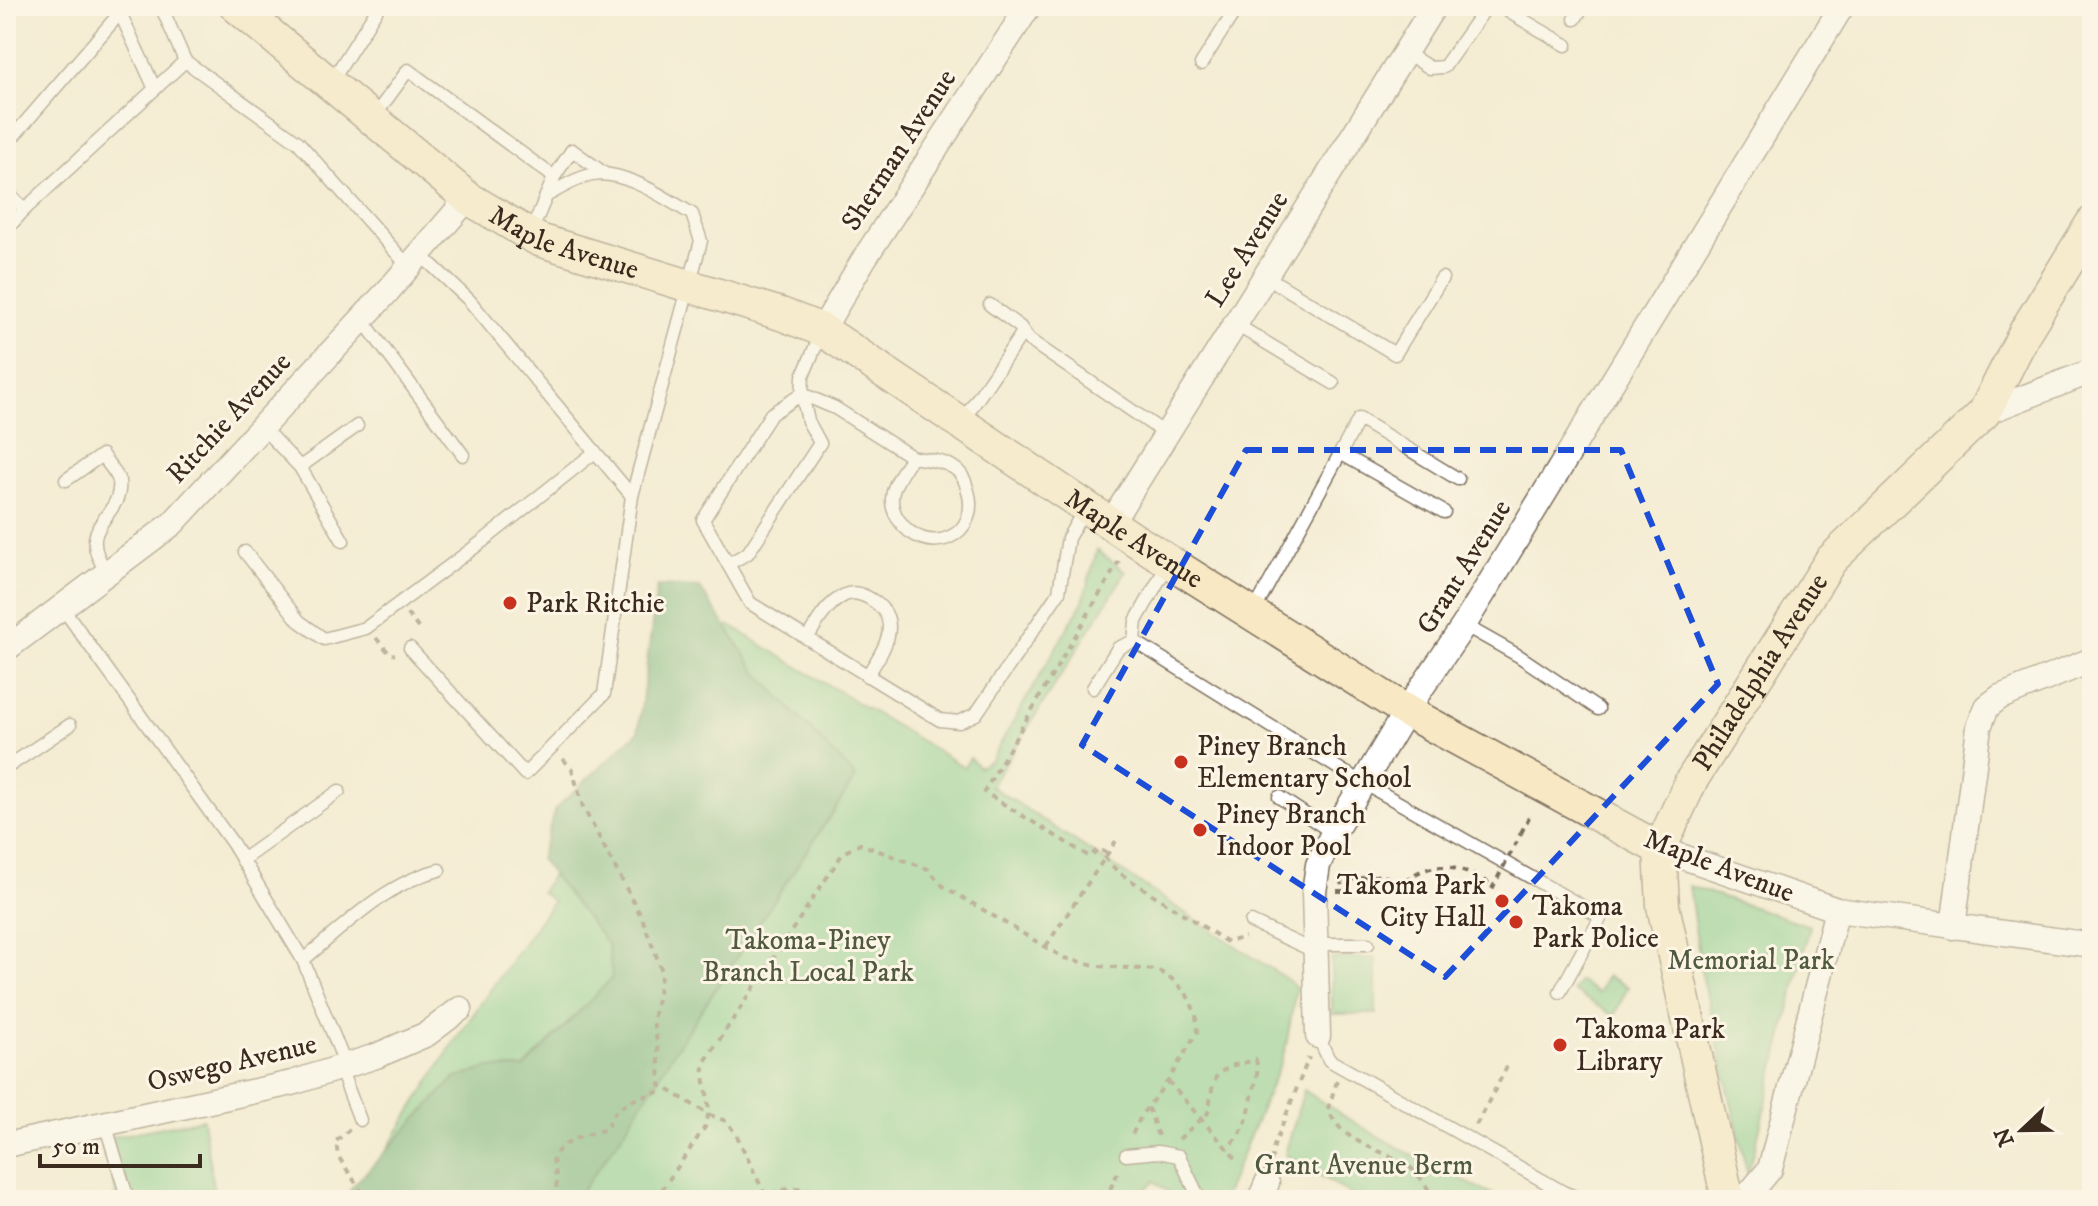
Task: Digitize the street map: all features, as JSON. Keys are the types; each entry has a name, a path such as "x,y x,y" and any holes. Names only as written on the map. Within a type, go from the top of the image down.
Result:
{"street":[{"name":"Sherman Avenue","path":"822,330 864,259 1029,6"},
{"name":"Lee Avenue","path":"1098,515 1166,434 1434,6"},
{"name":"Grant Avenue","path":"1314,1046 1314,892 1318,865 1333,833 1406,711 1464,625 1842,6"},
{"name":"Maple Avenue","path":"248,9 330,84 468,198 530,235 781,314 822,330 1098,515 1406,711 1660,849 1837,910 2092,945"},
{"name":"Ritchie Avenue","path":"6,649 172,524 362,319 468,198"},
{"name":"Philadelphia Avenue","path":"1728,1200 1663,906 1660,849 1691,781 1831,560 1984,413 2026,330 2092,223"},
{"path":"1984,413 2092,371"},
{"path":"1953,927 1979,727 1987,707 2000,697 2092,660"},
{"path":"1744,1200 1770,1169 1837,910"},
{"name":"Oswego Avenue","path":"6,1145 292,1083 427,1034 460,1009"}],"lane":[{"path":"161,6 185,61 298,142 414,260 469,300 632,496"},
{"path":"330,84 379,6"},
{"path":"1201,64 1238,6"},
{"path":"1405,52 1430,68 1444,67 1487,6"},
{"path":"1499,6 1566,45"},
{"path":"1575,19 1583,6"},
{"path":"6,151 11,139 121,8 155,89"},
{"path":"6,230 185,61"},
{"path":"373,119 408,70 554,177"},
{"path":"410,648 525,774 604,694 632,496 701,241 692,214 644,186 605,174 572,150 554,177 530,235"},
{"path":"546,196 579,179 605,174"},
{"path":"6,192 25,209"},
{"path":"1265,276 1395,354 1442,278"},
{"path":"990,305 1029,340 1166,434"},
{"path":"362,319 463,455"},
{"path":"1235,324 1333,383"},
{"path":"728,564 748,553 820,443 808,421 802,394 803,376 822,330"},
{"path":"961,423 1023,332"},
{"path":"802,394 835,408 912,457 956,468 964,478 970,497 968,520 955,535 937,542 921,539 903,526 893,511 892,489 912,457"},
{"path":"802,394 771,414 703,520 750,603 940,720 959,722 976,714 1059,592 1068,538 1098,515"},
{"path":"1253,614 1359,419 1458,479"},
{"path":"300,467 357,426"},
{"path":"262,427 300,467 343,541"},
{"path":"245,552 299,621 324,639 362,631 595,452"},
{"path":"1340,453 1444,512"},
{"path":"66,480 102,455 119,478 118,494 95,535 95,556 107,572"},
{"path":"1134,641 1136,621 1170,561"},
{"path":"807,638 824,612 845,595 858,593 878,603 890,621 889,634 882,654 867,676"},
{"path":"62,607 242,860 303,960 360,1120"},
{"path":"1464,625 1519,656 1598,709"},
{"path":"1093,688 1118,648 1134,641"},
{"path":"1134,641 1346,773 1358,791 1601,917 1560,992"},
{"path":"6,756 12,764 70,725"},
{"path":"242,860 339,791"},
{"path":"1279,797 1333,833"},
{"path":"303,960 383,896 416,876 439,870"},
{"path":"1251,922 1316,948 1368,944"},
{"path":"1314,1046 1329,1060 1582,1200"},
{"path":"105,1123 128,1200"},
{"path":"1126,1155 1158,1152 1179,1156 1200,1200"}],"path":[{"path":"1121,557 984,792 1090,857 1098,849 1118,872 1227,942 1267,929"},
{"path":"553,748 572,769 583,807 642,918 662,971 653,1021 658,1046 658,1092 623,1105 611,1116 607,1129 560,1146 553,1159 557,1181 555,1200"},
{"path":"1343,891 1341,881 1382,875 1401,884 1410,876 1443,866 1466,869 1493,887 1529,817"},
{"path":"1045,947 1118,838"},
{"path":"655,1200 710,1115 703,1077 704,1063 843,853 860,844 928,869 943,886 1064,958 1099,966 1157,970 1186,993 1196,1014 1197,1032 1132,1135 1105,1200"},
{"path":"1314,1046 1316,1066"},
{"path":"1263,1191 1274,1146 1314,1046"},
{"path":"1176,1141 1208,1113 1218,1073 1256,1060 1258,1068 1251,1114 1245,1127 1227,1149"},
{"path":"1486,1105 1507,1067"},
{"path":"1338,1079 1329,1103 1330,1114 1336,1123 1357,1142 1409,1167 1434,1200"},
{"path":"1168,1081 1237,1160"},
{"path":"660,1085 726,1121 736,1134 763,1198 808,1188 828,1200"},
{"path":"1147,1108 1153,1115 1156,1133 1164,1141"},
{"path":"360,1120 336,1141 338,1156 367,1200"}],"highlighted area":[{"path":"1246,450 1621,450 1718,684 1445,977 1082,745"}],"green space":[{"name":"Takoma-Piney Branch Local Park","path":"1097,550 1126,572 991,786 1296,988 1280,1064 1223,1200 1178,1200 1154,1181 1135,1200 355,1200 458,1036 553,901 541,892 606,793 622,800 729,625 964,767 970,758 979,767 991,760 1083,601"},
{"path":"657,586 700,588 758,674 856,777 620,1138 575,1200 344,1200 352,1187 454,1079 488,1068 524,1068 612,978 608,945 540,859 555,809 638,732"},
{"name":"Memorial Park","path":"1689,886 1810,926 1748,1176 1701,970"},
{"path":"1331,958 1376,958 1376,1014 1332,1014"},
{"path":"1607,976 1628,987 1614,1016 1573,991 1579,981 1598,993"},
{"name":"Grant Avenue Berm","path":"1304,1090 1397,1147 1494,1195 1492,1200 1360,1200 1285,1154"},
{"path":"203,1119 215,1200 117,1200 107,1138"}],"place":[{"name":"Park Ritchie","path":"510,603"},
{"name":"Piney Branch Elementary School","path":"1181,762"},
{"name":"Piney Branch Indoor Pool","path":"1200,830"},
{"name":"Takoma Park City Hall","path":"1502,901"},
{"name":"Takoma Park Police","path":"1516,922"},
{"name":"Takoma Park Library","path":"1560,1045"}]}
